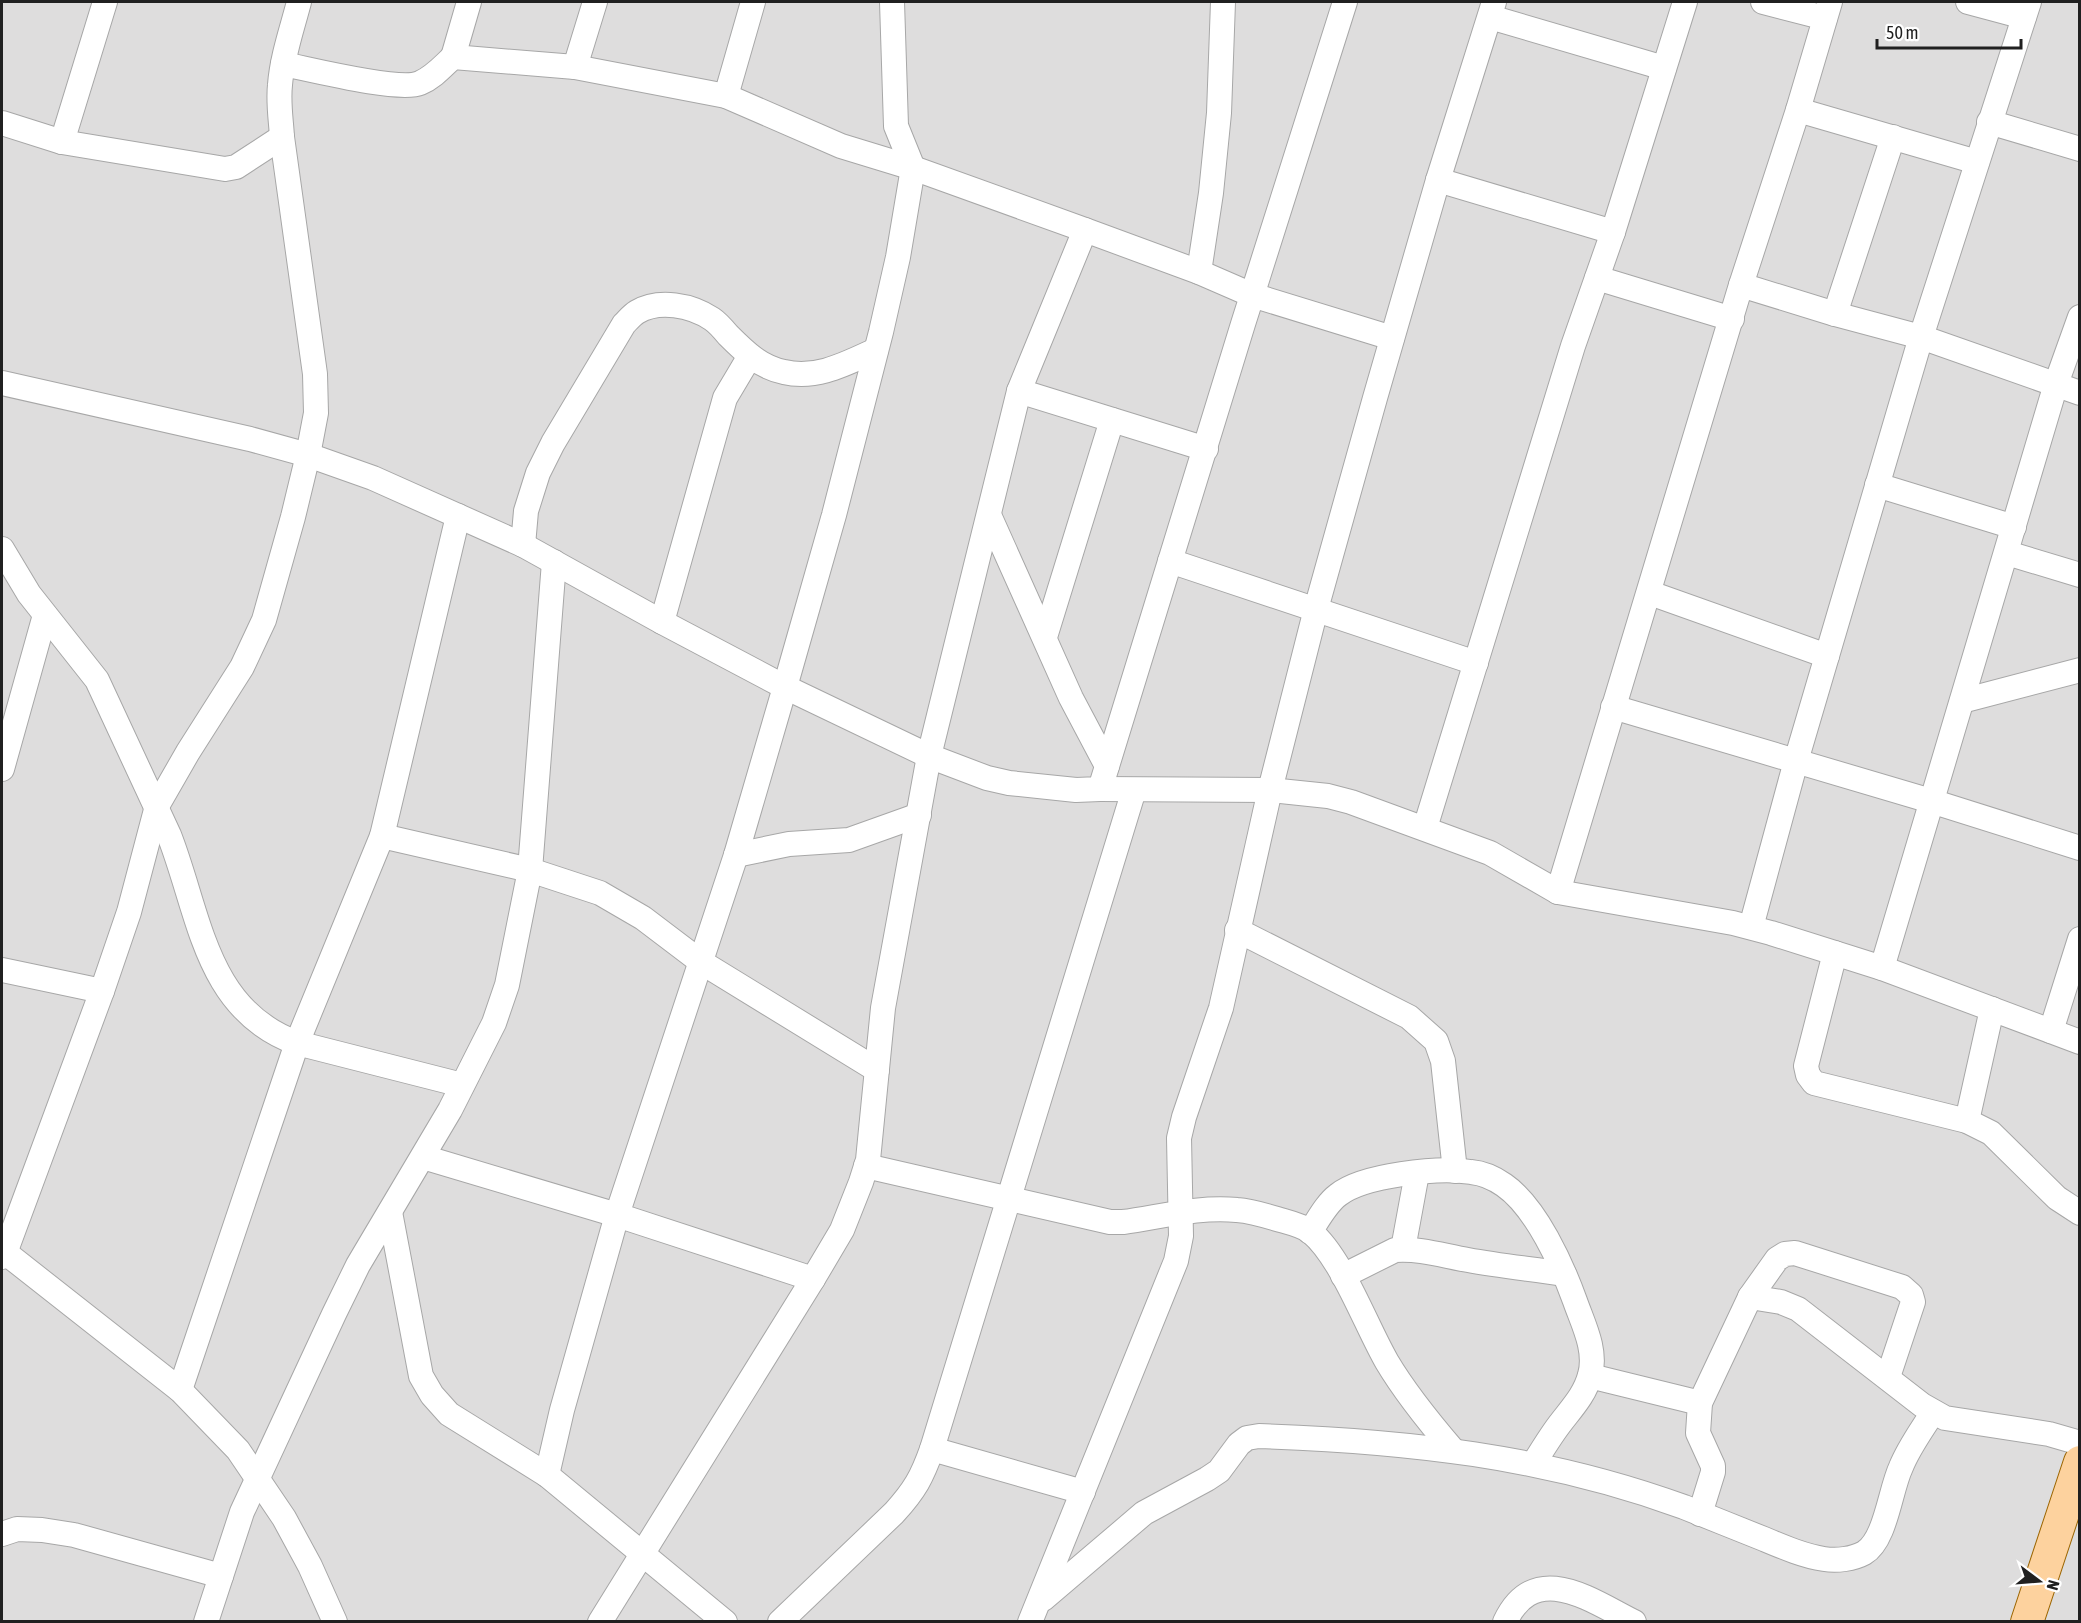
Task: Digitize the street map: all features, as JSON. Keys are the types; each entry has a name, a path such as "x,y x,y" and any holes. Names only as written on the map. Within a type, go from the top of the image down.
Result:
{"main road":[{"path":"2026,1622 2079,1462"},
{"path":"2045,1622 2079,1508"}],"street":[{"path":"62,142 105,2"},
{"path":"299,2 282,64 280,87 282,137 315,374 316,413 308,455 264,620 242,667 157,806 129,912 102,992 3,1253 180,1390 238,1450 284,1518 310,1566 335,1622"},
{"path":"282,64 387,84 418,84 435,75 453,57 469,2"},
{"path":"575,67 595,2"},
{"path":"726,96 753,2"},
{"path":"547,1475 562,1410 617,1215 736,855 785,687 834,514 898,257 913,168 896,126 892,2"},
{"path":"1199,272 1211,193 1219,112 1223,2"},
{"path":"1100,789 1345,2"},
{"path":"1425,828 1573,346 1613,232 1685,2"},
{"path":"1558,892 1828,10 1763,2"},
{"path":"1751,927 1796,761 1921,337 2027,9 1968,2"},
{"path":"1034,1612 1176,1261 1181,1236 1179,1138 1184,1117 1221,1008 1270,790 1316,609 1438,180 1492,9 1664,68"},
{"path":"453,57 575,67 726,96 841,146 913,168 1085,230 1199,272 1252,295 1392,338"},
{"path":"1798,110 1977,162"},
{"path":"1989,122 2079,149"},
{"path":"2,123 62,142 225,170 236,167 282,137"},
{"path":"1835,314 1893,137"},
{"path":"1438,180 1613,232"},
{"path":"600,1622 842,1230 866,1166 883,1008 929,756 1019,391 1085,230"},
{"path":"1597,278 1732,320"},
{"path":"1742,285 1835,314 1921,337 2079,393"},
{"path":"523,545 525,511 538,473 553,443 624,324 637,312 652,306 678,305 693,310 713,319 750,356 764,366 785,373 810,374 832,370 876,350"},
{"path":"1882,968 2007,553 2055,384 2079,317"},
{"path":"662,622 725,398 750,356"},
{"path":"2,382 139,412 308,455 372,478 523,545 785,687 929,756 987,778 1009,783 1076,790 1270,790 1328,796 1425,828 1490,853 1558,892 1751,927 1882,968 2079,1042"},
{"path":"1019,391 1206,449"},
{"path":"1045,637 1112,420"},
{"path":"1877,485 2014,527"},
{"path":"988,515 1045,637 1074,706 1107,766"},
{"path":"180,1390 297,1043 382,836 458,516"},
{"path":"2,549 29,594 97,680 157,806 177,857 193,914 211,959 225,987 242,1008 280,1037 297,1043 462,1085"},
{"path":"2007,553 2079,576"},
{"path":"1170,561 1476,663"},
{"path":"206,1622 242,1512 344,1294 462,1085 494,1023 507,985 530,870 554,562"},
{"path":"1650,593 1827,656"},
{"path":"2,769 45,615"},
{"path":"1962,701 2079,670"},
{"path":"1613,707 1931,801 2079,848"},
{"path":"780,1622 912,1494 921,1478 932,1449 1134,790"},
{"path":"736,855 789,844 849,840 919,815"},
{"path":"382,836 530,870 600,893 643,918 701,962 877,1070"},
{"path":"1238,930 1409,1017 1436,1041 1443,1061 1455,1170"},
{"path":"2051,1031 2079,939"},
{"path":"1836,953 1806,1066 1808,1075 1814,1083 1967,1120 1991,1133 2056,1198 2079,1213"},
{"path":"2,970 102,992"},
{"path":"1967,1120 1992,1009"},
{"path":"423,1157 617,1215 813,1278"},
{"path":"866,1166 1110,1222 1217,1209 1237,1209 1287,1221 1310,1232 1329,1254 1343,1276 1386,1361 1415,1404 1453,1450"},
{"path":"1310,1232 1337,1196 1352,1187 1373,1180 1417,1173 1455,1170 1472,1172 1489,1177 1505,1186 1524,1204 1558,1259 1592,1348 1590,1376 1583,1393 1548,1439 1534,1463"},
{"path":"1403,1249 1417,1173"},
{"path":"390,1212 421,1376 432,1395 449,1414 547,1475 724,1622"},
{"path":"1343,1276 1395,1250 1403,1249 1564,1274"},
{"path":"1700,1514 1713,1466 1698,1433 1700,1403 1750,1297 1777,1259 1795,1252 1902,1287 1911,1295 1913,1302 1888,1377"},
{"path":"1750,1297 1780,1302 1798,1309 1933,1412 1945,1418 2049,1434 2079,1443"},
{"path":"1590,1376 1700,1403"},
{"path":"1034,1612 1144,1513 1208,1479 1218,1471 1239,1444 1247,1438 1260,1436 1342,1439 1453,1450 1534,1463 1643,1493 1793,1551 1825,1559 1845,1560 1862,1554 1873,1546 1881,1530 1900,1469 1933,1412"},
{"path":"932,1449 1083,1492"},
{"path":"2,1534 16,1529 74,1535 221,1576"},
{"path":"1505,1622 1512,1607 1524,1595 1536,1589 1549,1587 1576,1594 1634,1622"}],"shaded area":[{"path":"2,2 2079,2 2079,1621 2,1622"}]}
